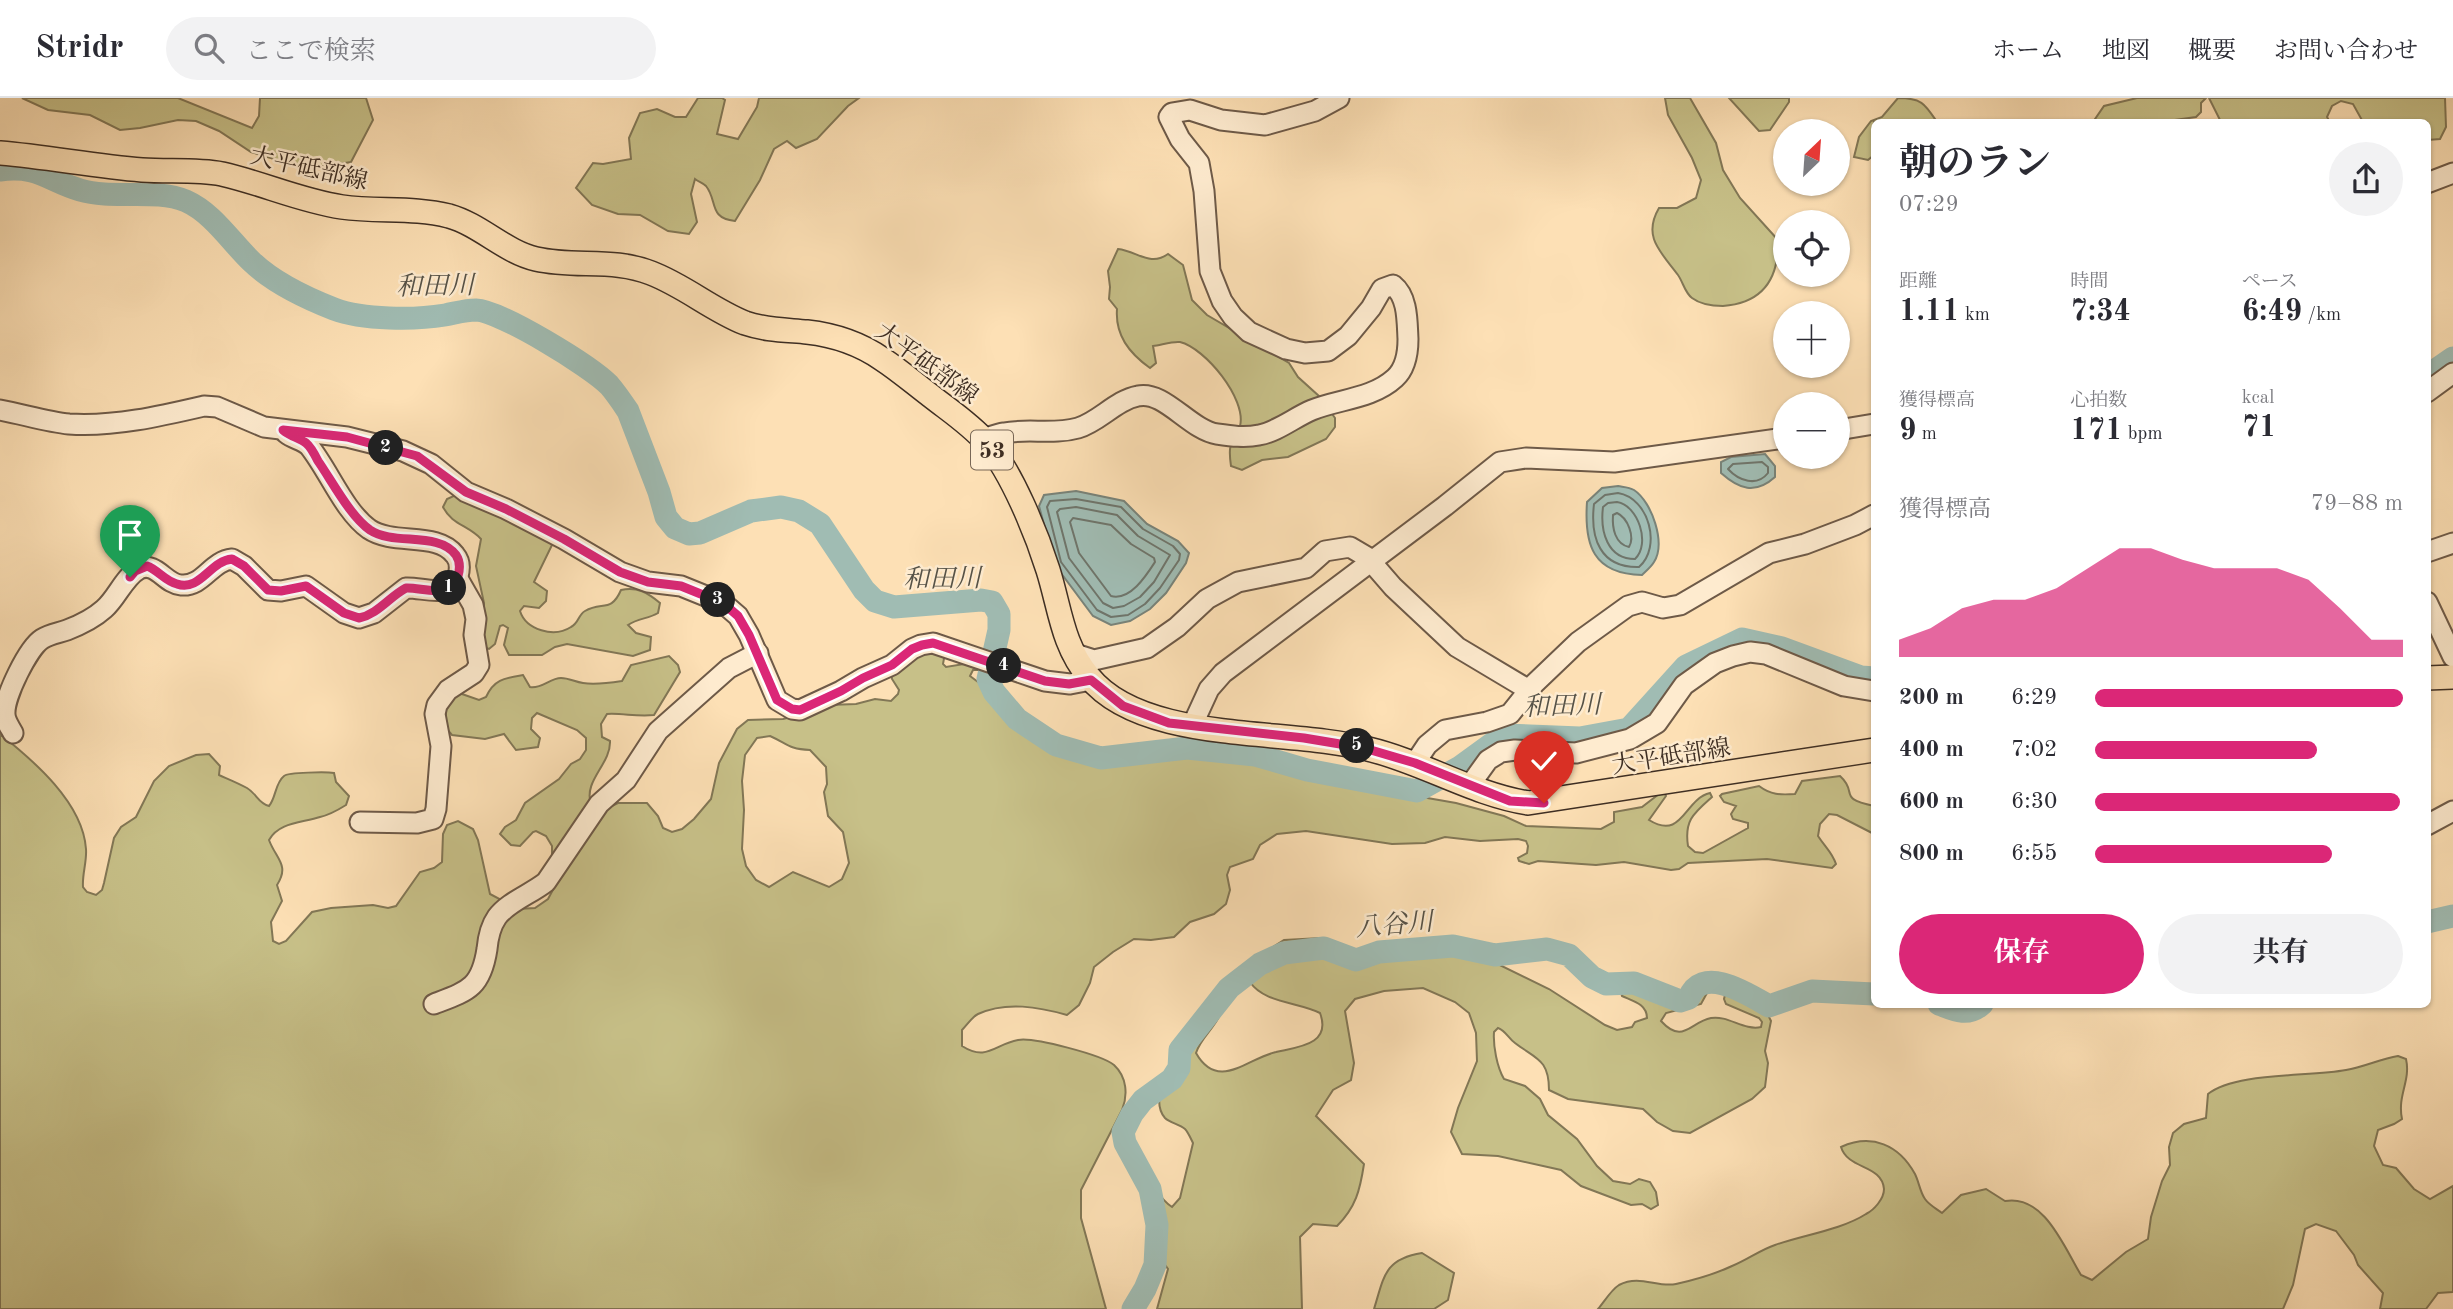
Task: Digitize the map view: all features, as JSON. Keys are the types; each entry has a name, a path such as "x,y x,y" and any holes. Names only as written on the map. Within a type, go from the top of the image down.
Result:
{"main road":[{"name":"大平砥部線","path":"0,153 140,170 224,175 342,207 424,211 447,216 466,222 509,248 534,259 626,265 650,272 680,286 750,325 811,332 856,343 901,372 983,439 996,455 1023,507 1046,565 1065,638 1072,653 1091,680 1123,706 1169,723 1364,748 1415,763 1510,801 1544,803 1871,750"},
{"path":"2431,678 2453,677"}],"street":[{"path":"983,439 1004,433 1057,432 1078,428 1139,395 1170,405 1178,414 1207,432 1239,437 1262,435 1314,409 1356,398 1397,377 1408,357 1408,317 1399,291 1393,285 1382,289 1371,308 1348,336 1328,351 1305,353 1286,349 1249,332 1233,317 1222,301 1210,271 1204,191 1199,163 1180,139 1169,117 1172,113 1189,110 1221,120 1265,125 1315,111 1339,98"},
{"path":"2431,181 2453,173"},
{"path":"2431,389 2453,373"},
{"path":"0,410 69,424 94,424 126,421 204,406 217,407 264,427 347,437 417,456 466,492 575,544 620,572 648,582 681,586 723,603 738,616 758,653 777,700 792,709 800,710 892,665 912,649 933,643 1045,681 1069,684 1091,680"},
{"path":"1850,428 1871,424"},
{"path":"13,733 6,718 6,702 33,648 44,638 69,629 103,610 130,577 147,566 173,583 187,585 202,578 220,562 232,559 244,566 268,590 281,591 306,586 344,613 359,618 374,613 392,596 406,588 439,591 448,588 457,577 460,566 456,555 447,548 424,540 395,540 381,536 362,523 307,443 291,437 283,430"},
{"path":"1192,726 1209,689 1223,673 1500,462 1526,458 1614,462 1773,440"},
{"path":"1415,763 1427,745 1444,730 1487,722 1510,714 1529,690 1578,642 1628,606 1642,601 1663,608 1680,604 1769,553 1805,544 1871,517"},
{"path":"2431,550 2453,542"},
{"path":"1072,653 1094,660 1147,648 1177,627 1207,599 1238,582 1306,568 1325,551 1350,547 1371,562 1393,587 1457,646 1529,690"},
{"path":"360,822 417,823 433,819 442,746 437,705 448,690 474,673 479,665 473,605 457,577"},
{"path":"2431,610 2453,657"},
{"path":"1470,785 1488,760 1501,752 1515,750 1576,753 1630,739 1657,723 1674,696 1698,674 1724,660 1750,652 1766,654 1844,686 1871,690"},
{"path":"434,1004 472,988 484,968 490,930 495,919 501,912 546,882 599,804 625,780 659,732 729,668 758,653"},
{"path":"2431,823 2453,811"}],"shaded area":[{"path":"22,98 178,98 252,128 259,116 260,98 366,98 373,120 351,162 300,167 251,152 219,131 196,121 178,120 120,130 90,115 48,110"},
{"path":"698,98 725,100 717,134 738,139 757,107 759,98 859,98 817,139 796,148 787,141 774,149 760,180 735,221 717,213 710,192 695,179 691,194 697,222 689,234 668,231 640,215 618,214 592,205 576,188 593,163 631,159 629,138 640,113 657,109 675,117 686,117"},
{"path":"1665,98 1690,98 1716,143 1723,170 1740,198 1773,234 1772,277 1758,294 1749,300 1723,306 1695,300 1656,244 1652,227 1659,208 1677,208 1696,198 1701,180 1668,115"},
{"path":"1729,98 1789,98 1777,119 1773,119 1770,130 1759,131"},
{"path":"1898,98 1922,103 1935,119 1876,119 1882,117"},
{"path":"2137,98 2206,98 2196,117 2182,119 2095,119 2104,106"},
{"path":"2209,98 2445,98 2446,127 2440,139 2431,140 2431,119 2361,119 2353,104 2341,101 2332,106 2328,119 2220,119"},
{"path":"1871,121 1871,158 1868,160 1854,157 1859,137"},
{"path":"1118,249 1149,259 1168,254 1183,265 1192,300 1207,315 1289,363 1298,377 1320,397 1335,418 1335,427 1326,439 1288,457 1262,460 1242,470 1231,466 1231,447 1240,426 1240,415 1231,389 1212,364 1190,346 1177,342 1153,346 1156,363 1150,368 1125,343 1118,327 1117,309 1109,299 1108,271"},
{"path":"458,494 550,540 552,545 534,582 547,591 546,601 539,608 524,606 520,611 528,623 549,632 564,630 574,625 585,611 614,602 621,590 637,590 647,593 660,603 658,613 628,625 636,633 651,637 650,650 633,656 567,644 542,655 509,655 504,645 508,628 503,625 500,626 495,644 489,649 483,647 484,603 476,566 481,539 451,518 443,507 447,499"},
{"path":"919,652 945,653 943,664 946,667 976,662 984,670 973,670 970,676 982,685 987,698 998,704 1006,720 1031,740 1051,749 1100,762 1177,754 1239,758 1330,781 1456,803 1504,816 1526,826 1601,829 1614,822 1614,812 1642,807 1659,794 1666,796 1649,820 1660,825 1669,825 1682,817 1701,797 1710,793 1712,797 1695,813 1689,823 1687,837 1688,846 1695,852 1703,853 1748,828 1748,823 1733,819 1731,814 1736,806 1724,802 1720,796 1722,794 1759,786 1776,794 1795,794 1802,781 1840,776 1855,800 1871,805 1871,832 1837,815 1829,814 1820,824 1818,836 1836,864 1832,868 1767,859 1688,863 1679,869 1671,870 1624,862 1596,865 1538,861 1529,864 1519,861 1518,858 1527,853 1528,846 1526,841 1518,839 1480,841 1445,837 1425,843 1392,844 1306,831 1277,834 1260,845 1253,859 1230,867 1227,875 1230,890 1226,904 1214,914 1190,922 1174,937 1134,939 1113,952 1094,967 1090,983 1079,1005 1067,1015 1011,1006 976,1015 962,1030 962,1046 971,1051 991,1051 1018,1040 1038,1041 1096,1056 1114,1065 1122,1075 1126,1092 1122,1110 1081,1190 1081,1218 1106,1309 0,1309 0,734 55,784 76,815 86,849 83,887 87,892 96,895 102,890 114,838 121,827 136,817 154,781 169,766 196,755 209,754 220,766 219,775 247,788 262,803 269,806 284,776 334,773 336,782 349,796 346,805 327,815 285,826 269,840 282,867 277,885 282,901 271,922 273,941 279,944 286,941 312,912 373,905 388,908 396,906 420,872 434,868 442,862 443,834 447,825 458,821 473,829 478,840 490,894 518,909 535,908 548,899 557,875 552,846 546,836 533,832 520,846 511,845 500,834 516,820 525,803 559,779 571,764 580,759 586,750 586,738 577,730 537,713 532,718 531,729 540,738 538,747 516,750 504,734 485,739 452,735 446,728 446,704 459,693 479,700 486,697 501,680 523,675 530,687 561,678 593,684 622,681 631,665 669,656 678,665 680,672 654,715 607,714 601,724 602,737 610,741 609,749 594,780 590,796 591,804 606,809 618,803 647,803 658,816 663,828 672,832 682,829 694,819 711,799 719,763 737,729 748,720 783,719 829,705 856,704 875,699 891,701 899,690 891,673","holes":["770,736 792,747 810,750 826,767 827,784 824,792 828,816 843,832 849,863 842,879 829,887 793,872 769,887 756,880 746,866 742,849 742,781 745,755 757,738"]},
{"path":"1321,938 1352,956 1362,955 1373,949 1417,949 1447,944 1463,947 1549,989 1617,1030 1632,1027 1635,1022 1647,1018 1642,1006 1622,996 1620,988 1627,986 1681,1003 1692,1002 1703,990 1707,993 1701,1004 1666,1013 1661,1021 1675,1031 1681,1032 1711,1018 1724,1019 1748,1027 1761,1027 1759,1018 1726,1004 1726,991 1733,991 1749,998 1766,1011 1771,1021 1765,1051 1768,1063 1765,1087 1752,1099 1690,1133 1673,1131 1657,1122 1643,1109 1568,1099 1549,1090 1547,1072 1540,1061 1498,1028 1494,1032 1495,1050 1504,1079 1525,1086 1540,1099 1548,1115 1577,1139 1597,1166 1613,1181 1630,1184 1639,1179 1650,1182 1656,1192 1658,1205 1651,1209 1642,1204 1631,1205 1581,1186 1561,1170 1498,1156 1462,1154 1451,1132 1477,1061 1476,1033 1469,1013 1455,1002 1423,988 1384,991 1355,999 1345,1011 1354,1063 1351,1080 1333,1090 1316,1116 1364,1164 1353,1205 1337,1226 1313,1224 1300,1237 1302,1309 1157,1309 1168,1269 1152,1247 1149,1214 1140,1175 1143,1174 1172,1207 1180,1198 1193,1143 1185,1129 1165,1118 1160,1106 1160,1092 1166,1075 1184,1041 1216,993 1222,1003 1219,1018 1196,1053 1214,1070 1234,1069 1265,1055 1302,1046 1317,1038 1322,1024 1320,1013 1272,998 1256,989 1250,982 1259,956 1284,940"},
{"path":"2398,1056 2406,1059 2407,1067 2401,1103 2402,1119 2378,1130 2374,1146 2383,1165 2396,1168 2414,1189 2430,1199 2453,1186 2453,1292 2438,1293 2426,1309 2380,1309 2383,1293 2358,1265 2336,1231 2316,1224 2305,1229 2293,1285 2283,1309 1598,1309 1616,1287 1627,1282 1669,1285 1697,1279 1738,1264 1769,1247 1845,1224 1869,1212 1882,1197 1882,1181 1871,1171 1850,1160 1841,1147 1863,1141 1884,1144 1901,1156 1915,1174 1925,1199 1942,1213 1961,1195 1986,1189 2005,1201 2019,1201 2031,1206 2042,1214 2060,1237 2081,1275 2092,1280 2126,1252 2148,1239 2151,1217 2170,1165 2169,1147 2173,1133 2184,1124 2206,1118 2208,1094 2236,1082 2346,1070"},
{"path":"1422,1253 1454,1273 1448,1300 1434,1309 1374,1309 1387,1271 1400,1260"}],"water":[{"path":"1765,454 1773,464 1775,477 1754,488 1734,483 1721,473 1721,462 1731,457"},
{"path":"1618,486 1632,489 1641,496 1651,513 1658,534 1657,554 1653,564 1642,575 1612,569 1602,563 1590,544 1587,502 1602,488"},
{"path":"1076,491 1124,501 1147,524 1178,541 1189,553 1186,563 1166,593 1150,609 1130,621 1111,625 1093,616 1055,565 1039,506 1044,495"}],"waterway":[{"name":"和田川","path":"0,170 33,171 93,193 161,195 186,201 213,220 252,262 270,277 302,295 346,313 404,318 433,317 476,310 505,319 524,329 584,365 617,394 628,411 666,517 675,528 689,534 700,533 751,511 781,507 799,511 820,524 864,590 875,601 894,607 981,600 992,602 999,614 999,630 988,679 994,692 1017,719 1056,745 1101,758 1187,748 1255,755 1307,770 1417,791 1460,767 1504,735 1580,738 1629,729 1686,666 1742,639 1782,648 1861,677 1871,678"},
{"name":"和田川","path":"2431,373 2453,358"},
{"name":"八谷川","path":"2431,921 2453,916"},
{"name":"八谷川","path":"1133,1309 1155,1265 1157,1225 1150,1189 1125,1143 1123,1132 1143,1100 1172,1079 1179,1068 1180,1050 1229,988 1260,964 1284,953 1324,948 1356,960 1379,952 1453,946 1495,955 1547,949 1569,955 1592,977 1606,984 1634,983 1680,1001 1689,998 1695,988 1714,982 1738,989 1769,1006 1812,991 1871,994"},
{"name":"八谷川","path":"1950,1008 1966,1011 1977,1008"}],"route":[{"path":"130,577 135,571 147,566 173,583 187,585 195,583 220,562 232,559 244,566 268,590 274,592 306,586 344,613 359,618 374,613 392,596 406,588 413,587 429,592 448,588 456,582 459,574 460,566 456,555 435,543 424,540 395,540 370,530 353,512 307,443 291,437 283,430 347,437 417,456 466,492 506,509 586,550 634,579 681,586 723,603 738,616 749,635 777,700 792,709 800,710 841,691 892,665 912,649 933,643 1045,681 1069,684 1091,680 1123,706 1169,723 1304,738 1364,748 1415,763 1510,801 1544,803"}]}
